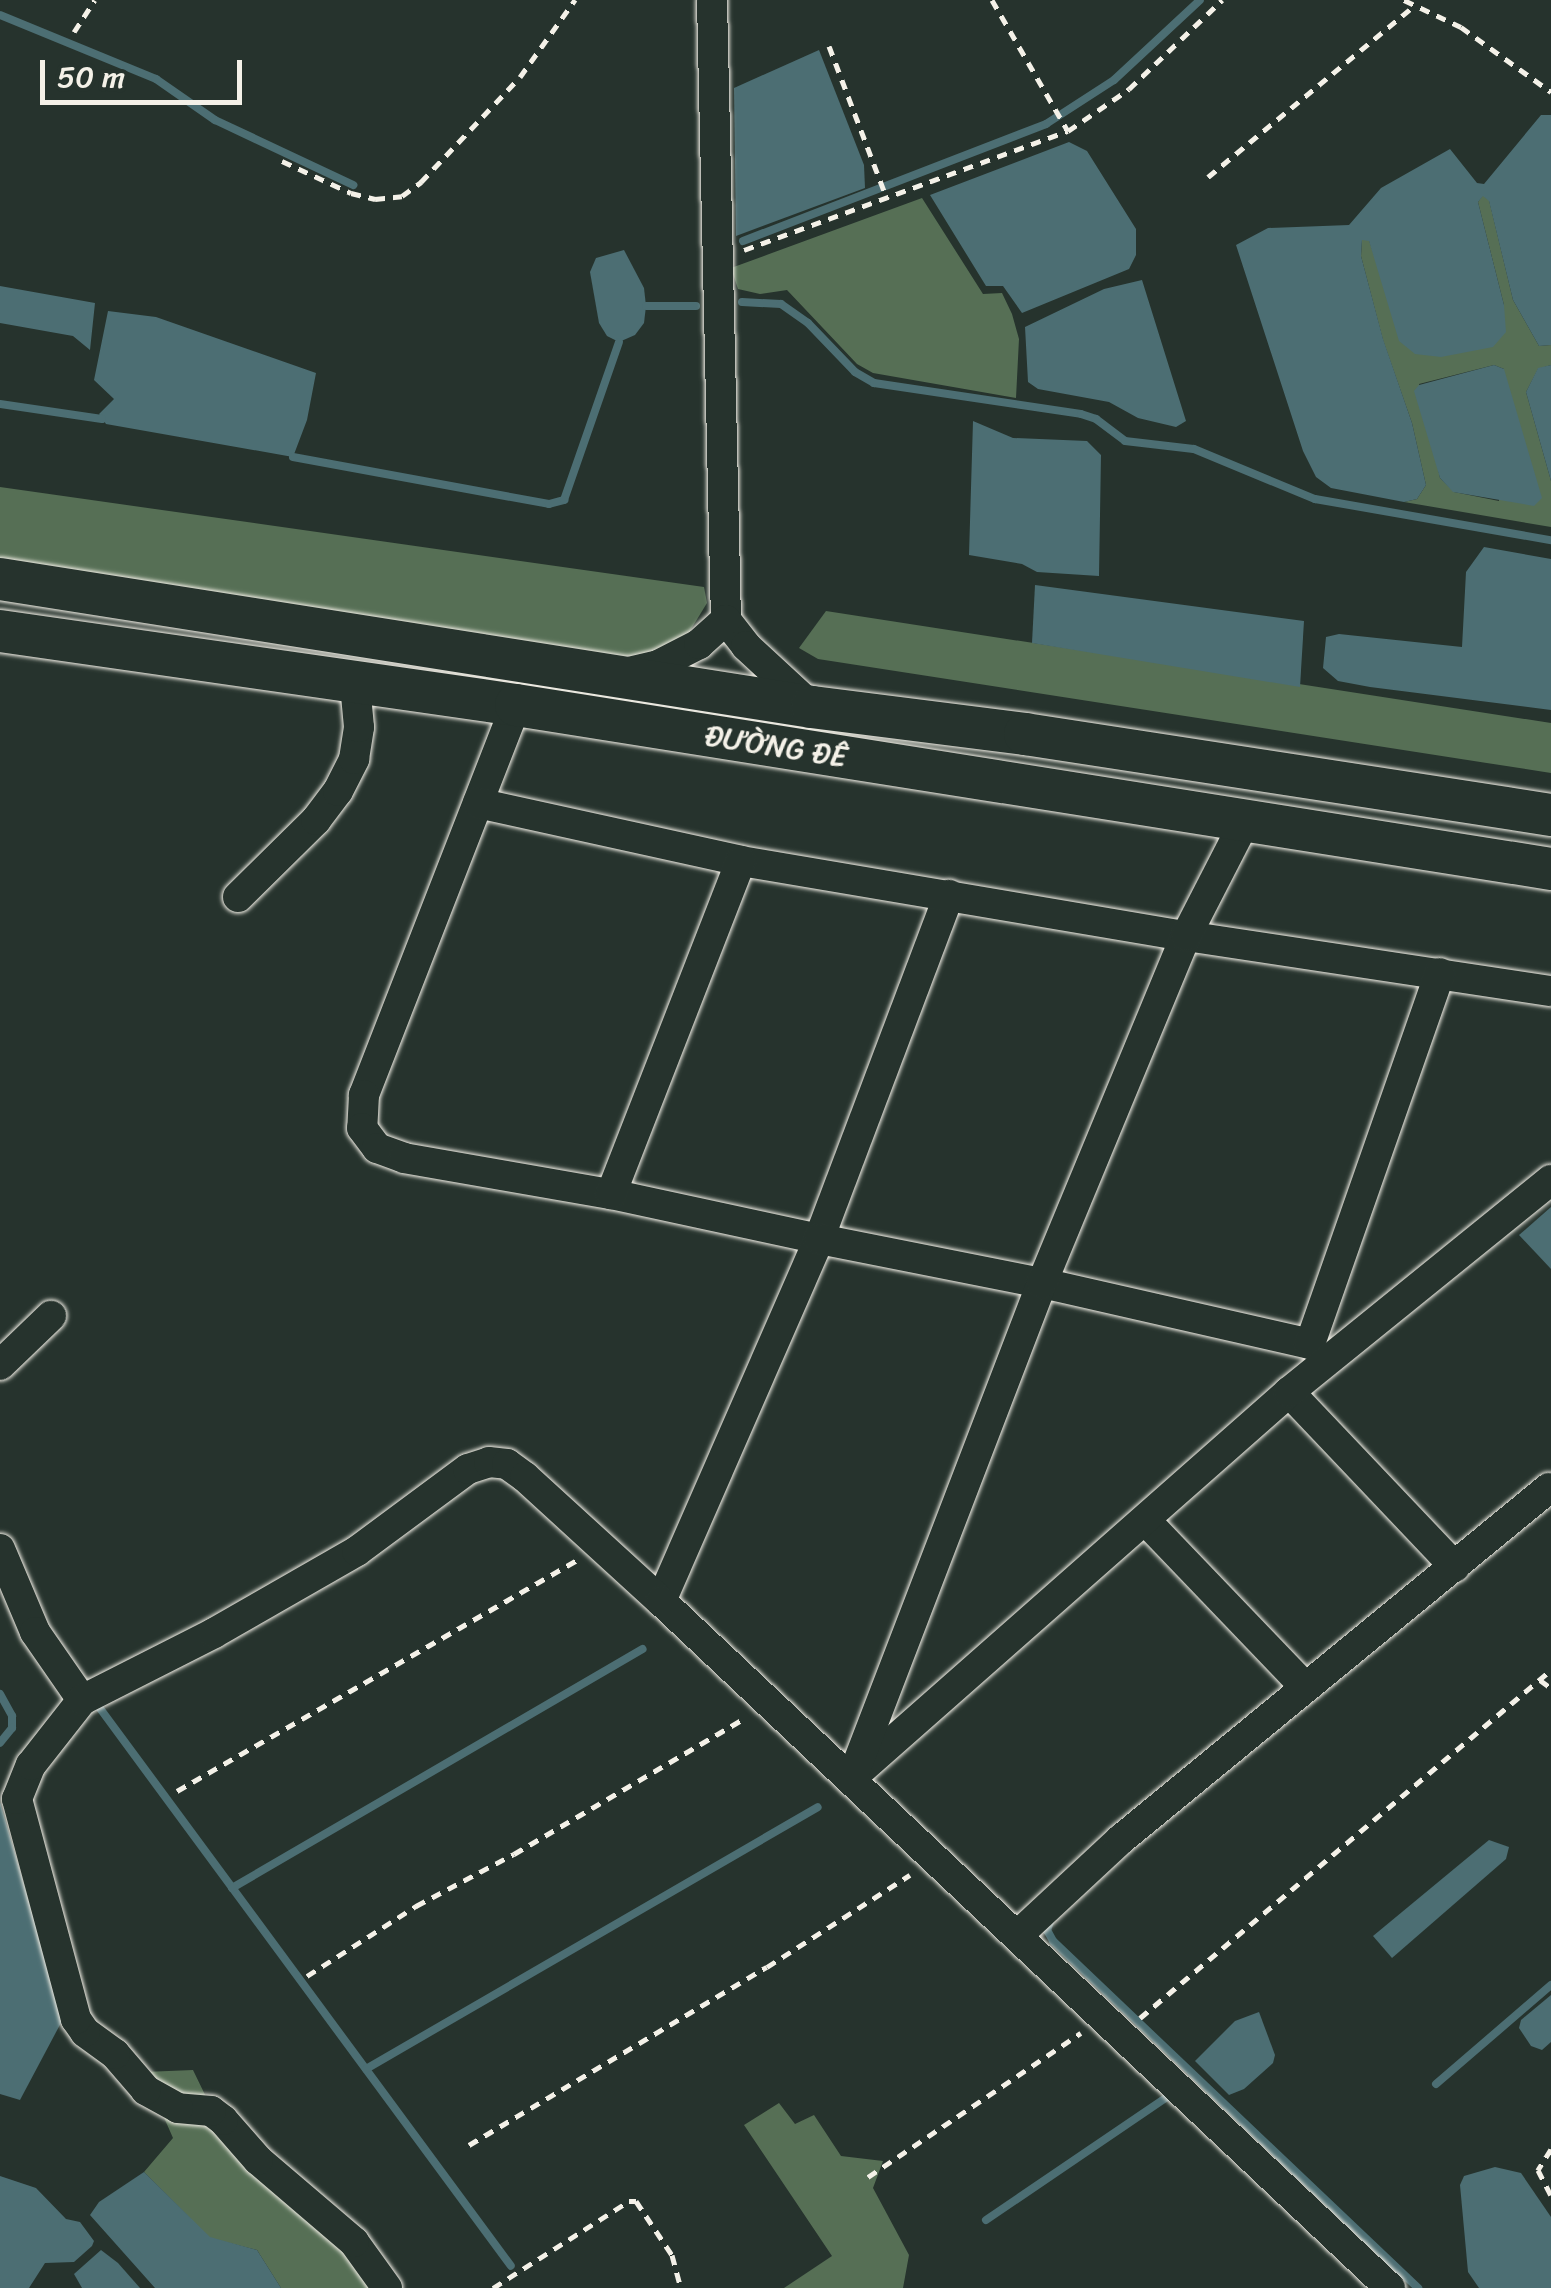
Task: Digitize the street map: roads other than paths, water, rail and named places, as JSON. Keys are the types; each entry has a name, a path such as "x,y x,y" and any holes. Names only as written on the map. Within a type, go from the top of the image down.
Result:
{"street":[{"path":"712,0 726,620 746,646 812,707"},
{"name":"ĐƯỜNG ĐÊ","path":"0,579 812,707 1024,734 1551,814"},
{"path":"619,674 658,665 699,644 726,620"},
{"name":"ĐƯỜNG ĐÊ","path":"0,631 516,706 1551,868"},
{"path":"238,896 316,820 338,791 354,758 359,727 355,685"},
{"path":"516,706 364,1095 362,1128 377,1148 404,1158 611,1194 1042,1283 1317,1356"},
{"path":"852,1778 1042,1283 1186,936 1244,822 1024,734"},
{"path":"478,803 741,861 1186,936 1551,990"},
{"path":"611,1194 741,861"},
{"path":"661,1601 819,1239 949,895"},
{"path":"1317,1356 1440,973"},
{"path":"852,1778 1289,1392 1317,1356 1551,1180"},
{"path":"0,1365 51,1316"},
{"path":"1289,1392 1455,1566"},
{"path":"387,2288 354,2242 258,2160 223,2120 211,2111 178,2108 146,2090 76,2018 17,1799 31,1765 82,1700 214,1633 357,1551 468,1470 489,1462 508,1464 661,1601 1019,1934 1390,2288"},
{"path":"1019,1934 1120,1840 1550,1488"},
{"path":"1145,1520 1304,1686"},
{"path":"0,1549 34,1632 82,1700"}],"water":[{"path":"819,50 864,165 865,188 736,236 734,88"},
{"path":"1541,115 1551,115 1551,345 1539,346 1513,300 1489,201 1483,196 1478,202 1504,305 1506,332 1493,347 1441,357 1415,354 1399,341 1369,241 1362,240 1361,256 1383,339 1412,423 1426,485 1417,499 1404,502 1331,488 1316,477 1303,451 1236,245 1268,228 1349,225 1381,188 1450,149 1477,183 1484,184"},
{"path":"1069,142 1087,151 1136,229 1136,255 1129,269 1022,313 1003,286 986,286 930,195"},
{"path":"624,250 644,288 646,306 644,323 635,335 619,342 607,336 599,323 590,272 596,258"},
{"path":"1142,280 1186,421 1176,427 1138,418 1109,402 1038,389 1028,382 1025,327 1104,289"},
{"path":"0,286 95,303 90,350 73,336 0,323"},
{"path":"108,311 156,317 316,373 307,420 293,457 106,424 99,414 114,399 94,380"},
{"path":"1494,365 1504,369 1542,498 1534,506 1453,492 1440,478 1414,391 1419,385"},
{"path":"1551,365 1551,481 1526,392 1538,368"},
{"path":"973,421 1013,438 1087,441 1101,455 1099,576 1037,572 1022,564 969,555"},
{"path":"1484,547 1551,559 1551,710 1370,687 1338,681 1323,668 1326,637 1339,634 1462,647 1466,572"},
{"path":"1035,585 1304,621 1300,687 1032,643"},
{"path":"1551,1207 1551,1269 1519,1235"},
{"path":"0,1802 63,2019 20,2100 0,2094"},
{"path":"1489,1840 1509,1847 1506,1859 1392,1958 1373,1936"},
{"path":"1551,1995 1551,2042 1542,2050 1531,2046 1519,2028 1521,2020"},
{"path":"1259,2012 1275,2055 1273,2063 1244,2089 1229,2095 1195,2061 1235,2021"},
{"path":"1495,2167 1521,2173 1551,2217 1551,2288 1479,2288 1468,2272 1460,2185 1464,2176"},
{"path":"144,2172 210,2237 257,2250 281,2288 155,2288 90,2215 99,2202"},
{"path":"0,2176 36,2188 66,2219 80,2222 94,2241 74,2262 45,2263 29,2288 0,2288"},
{"path":"101,2250 140,2288 82,2288 74,2274"}],"waterway":[{"path":"743,241 1046,124 1114,80 1200,0"},
{"path":"0,15 156,79 215,120 353,185"},
{"path":"742,302 781,304 808,323 855,372 874,383 1081,414 1096,419 1125,441 1194,449 1315,499 1551,540"},
{"path":"646,306 696,306"},
{"path":"293,457 549,504 564,500 619,342"},
{"path":"0,404 102,419"},
{"path":"232,1888 642,1649"},
{"path":"0,1694 12,1716 12,1728 0,1743"},
{"path":"99,1707 511,2266"},
{"path":"366,2069 818,1807"},
{"path":"1050,1922 1047,1930 1053,1941 1418,2288"},
{"path":"1436,2084 1551,1985"},
{"path":"986,2220 1173,2093"}]}
